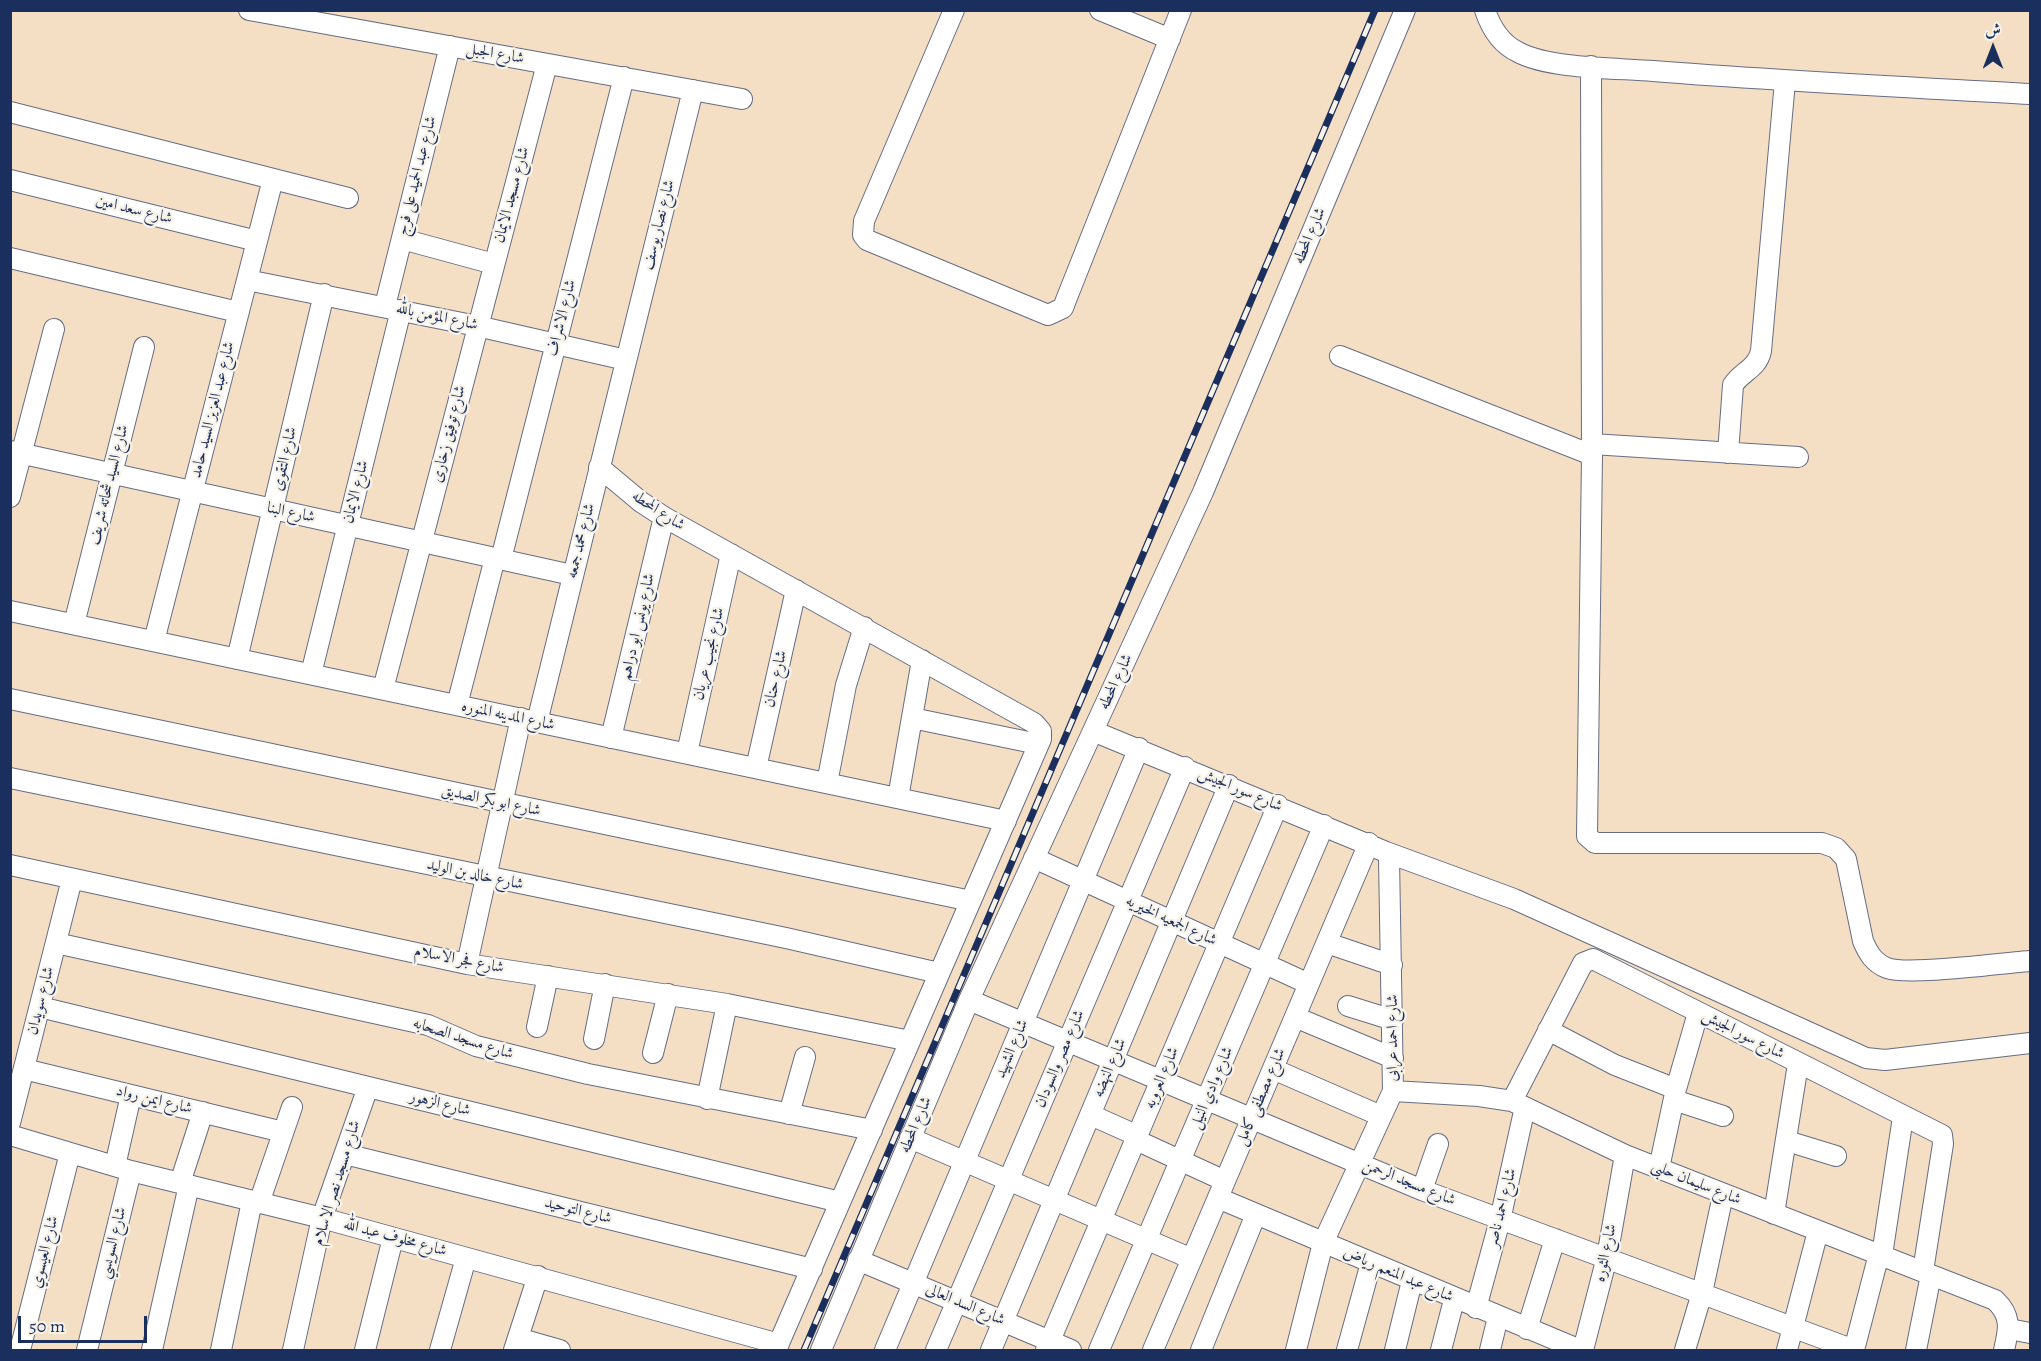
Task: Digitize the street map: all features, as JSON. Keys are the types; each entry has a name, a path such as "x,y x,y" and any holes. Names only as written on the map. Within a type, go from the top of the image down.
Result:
{"street":[{"name":"شارع الجبل","path":"249,10 742,99"},
{"path":"954,10 864,221 863,235 867,240 1048,315 1063,308 1181,10"},
{"path":"1100,10 1170,39"},
{"name":"شارع المحطه","path":"821,1350 969,1000 1203,492 1405,10"},
{"path":"1485,10 1491,25 1502,40 1517,52 1535,59 1592,66 1785,81 2031,94"},
{"name":"شارع عبد الحميد على فرج","path":"393,308 402,239 450,46"},
{"name":"شارع مسجد الايمان","path":"477,326 547,64"},
{"path":"1592,66 1592,449 1587,831 1590,841 1595,843 1822,843 1836,848 1846,859 1863,941 1868,953 1876,962 1900,970 2031,961"},
{"name":"شارع الاشراف","path":"457,705 556,343 624,77"},
{"path":"1728,453 1733,385 1738,378 1756,365 1761,351 1785,81"},
{"name":"شارع نصار يوسف","path":"626,360 693,90"},
{"path":"11,114 348,198"},
{"name":"شارع عبد العزيز السيد حامد","path":"154,641 273,179"},
{"name":"شارع سعد امين","path":"10,180 257,241"},
{"path":"402,239 494,264"},
{"path":"10,258 238,312"},
{"name":"شارع المؤمن بالله","path":"247,280 393,308 626,360"},
{"name":"شارع التقوى","path":"237,659 324,294"},
{"name":"شارع الايمان","path":"311,674 348,525 393,308"},
{"name":"شارع توفيق زخارى","path":"383,689 477,326"},
{"path":"10,497 16,452 54,329"},
{"name":"شارع السيد شحاته شريف","path":"74,624 144,347"},
{"path":"1340,356 1592,449 1798,457"},
{"name":"شارع محمد جمعه","path":"467,964 502,804 572,575 626,360"},
{"name":"شارع البنا","path":"16,452 572,575"},
{"name":"شارع المحطه","path":"599,467 641,502 664,517 1039,726 1041,732 1038,744"},
{"name":"شارع يونس ابو دراهم","path":"611,738 664,517"},
{"name":"شارع نجيب عريان","path":"687,753 731,554"},
{"name":"شارع حنان","path":"756,768 796,590"},
{"name":"شارع المدينه المنوره","path":"10,610 1005,821"},
{"path":"827,783 846,685 864,627"},
{"path":"898,798 922,660"},
{"name":"شارع ابو بكر الصديق","path":"10,699 971,901"},
{"path":"777,1347 1038,744 912,718"},
{"name":"شارع سور الجيش","path":"1093,731 1229,785 1377,848 1514,898 1866,1058 1885,1060 2031,1043"},
{"name":"شارع الشهيد","path":"885,1350 1139,748"},
{"name":"شارع مصر والسودان","path":"936,1350 1185,767"},
{"name":"شارع خالد بن الوليد","path":"10,778 486,878 786,938 939,973"},
{"name":"شارع النهضه","path":"991,1350 1229,785"},
{"name":"شارع العروبه","path":"1048,1346 1278,806"},
{"name":"شارع وادي النيل","path":"1099,1350 1324,825"},
{"name":"شارع مصطفى كامل","path":"1153,1350 1327,943 1377,848"},
{"name":"شارع احمد عرابى","path":"1296,1350 1323,1243 1358,1162 1393,1091 1389,858 1377,848"},
{"name":"شارع الجمعيه الخيريه","path":"1034,858 1309,984"},
{"name":"شارع فجر الاسلام","path":"10,865 467,964 727,1004 910,1041"},
{"name":"شارع سويدان","path":"10,1124 72,879"},
{"name":"شارع مسجد الصحابه","path":"56,943 428,1025 476,1046 588,1074 872,1130"},
{"path":"1327,943 1392,965"},
{"name":"شارع سور الجيش","path":"1583,963 1593,959 1903,1117 1938,1132 1943,1139 1927,1273"},
{"name":"شارع احمد ناصر","path":"1476,1308 1500,1220 1519,1104 1548,1030 1583,963"},
{"path":"537,1027 548,976"},
{"path":"594,1039 605,984"},
{"path":"653,1053 668,994"},
{"name":"شارع مسجد الرحمن","path":"969,1000 1422,1190 1854,1350"},
{"path":"707,1099 727,1004"},
{"path":"1348,1006 1393,1020"},
{"name":"شارع الزهور","path":"40,1007 840,1202"},
{"path":"1659,1168 1675,1094 1698,1013"},
{"path":"1295,1017 1393,1059"},
{"path":"1548,1030 1723,1116"},
{"path":"789,1114 805,1057"},
{"path":"1774,1214 1798,1064"},
{"name":"شارع ايمن رواد","path":"24,1069 283,1132"},
{"path":"1273,1069 1381,1116"},
{"name":"شارع مسجد نصر الاسلام","path":"293,1350 322,1218 368,1087"},
{"name":"شارع سليمان حلبى","path":"1393,1091 1479,1096 1519,1104 1625,1155 1995,1300 2004,1308 2009,1329"},
{"name":"شارع السويسي","path":"87,1350 123,1169 131,1095"},
{"path":"221,1350 256,1202 292,1107"},
{"path":"152,1350 185,1184 202,1112"},
{"name":"شارع عبد المنعم رياض","path":"1090,1115 1180,1161 1256,1214 1498,1317 1534,1338 1581,1350"},
{"path":"1854,1350 1880,1255 1903,1117"},
{"name":"شارع مخلوف عبد الله","path":"10,1135 123,1169 322,1218 538,1276 777,1347"},
{"path":"910,1138 1192,1259"},
{"path":"1787,1141 1836,1156"},
{"path":"1422,1190 1438,1144"},
{"name":"شارع العيسوي","path":"20,1350 70,1153"},
{"name":"شارع التوحيد","path":"345,1154 812,1269"},
{"name":"شارع الثوره","path":"1581,1350 1607,1257 1625,1155"},
{"path":"1685,1350 1702,1293 1723,1195"},
{"path":"1201,1350 1256,1214"},
{"path":"1787,1350 1818,1231"},
{"path":"365,1350 393,1238"},
{"path":"1534,1338 1555,1239"},
{"path":"440,1350 466,1258"},
{"name":"شارع السد العالى","path":"858,1260 1003,1321 1048,1346 1071,1350"},
{"path":"1347,1350 1371,1263"},
{"path":"1916,1350 1927,1273"},
{"path":"538,1276 516,1344 560,1350"},
{"path":"1395,1350 1412,1281"},
{"path":"1441,1350 1454,1300"},
{"path":"1490,1350 1498,1317"},
{"path":"2004,1350 2009,1329 2031,1333"}],"railway":[{"path":"804,1350 1375,10"}]}
